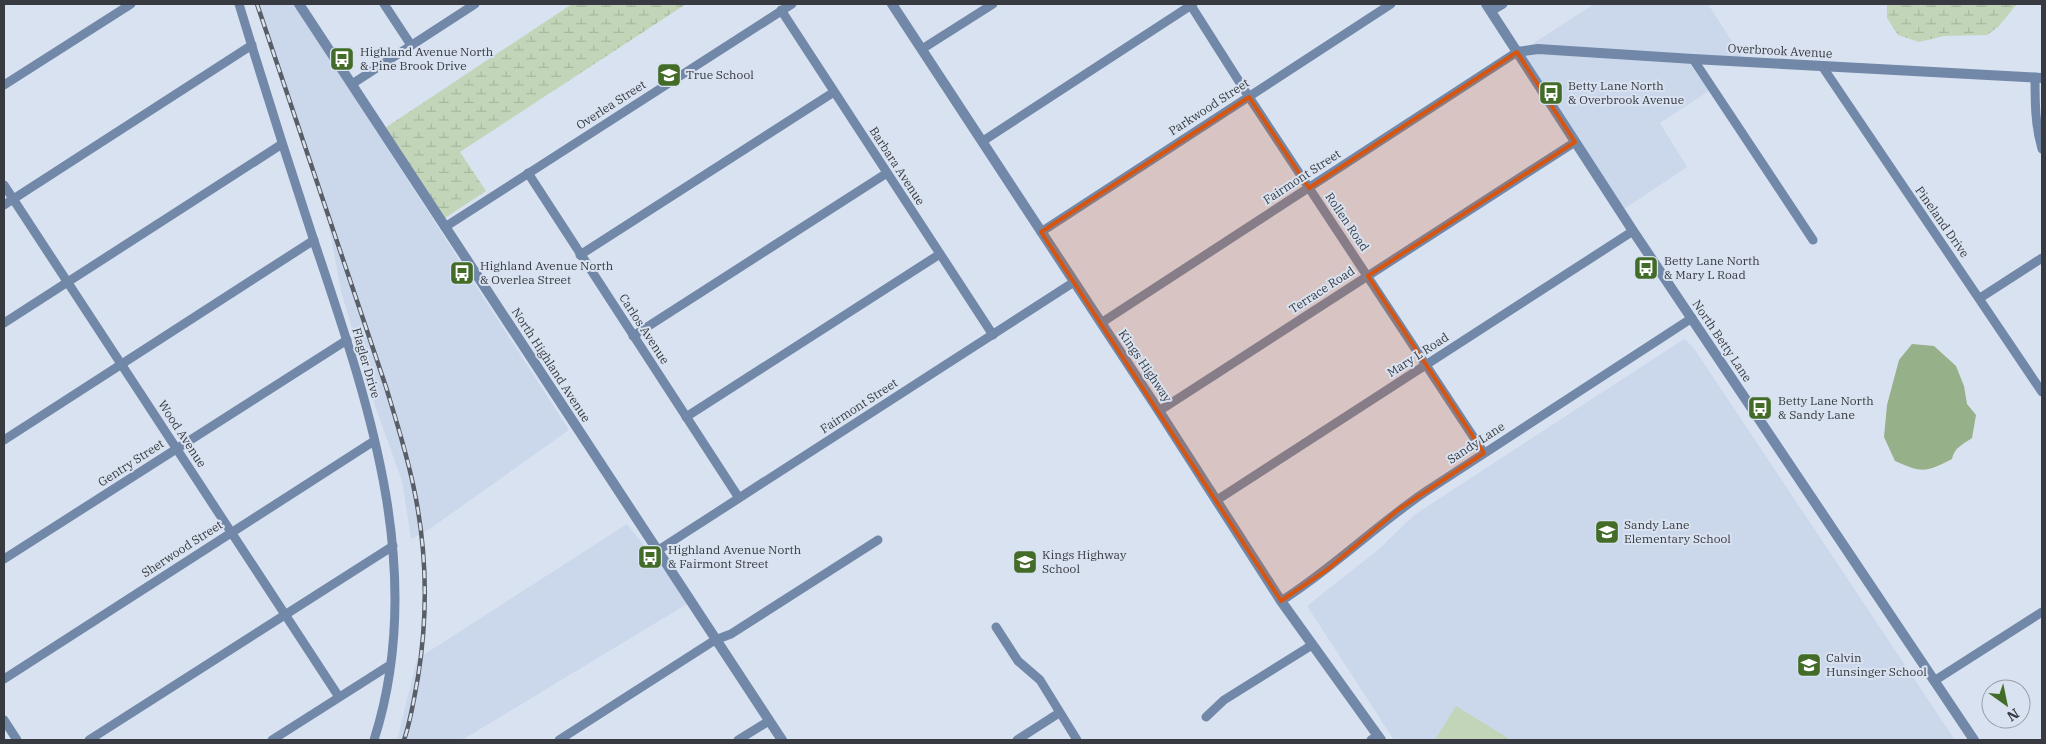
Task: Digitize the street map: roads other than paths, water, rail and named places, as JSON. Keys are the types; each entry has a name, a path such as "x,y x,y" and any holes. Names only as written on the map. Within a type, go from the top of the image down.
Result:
{"street":[{"path":"4,85 131,4"},
{"name":"Flagler Drive","path":"239,4 282,144 347,340 384,479 393,546 395,620 385,700 374,740"},
{"name":"North Highland Avenue","path":"299,4 782,740"},
{"path":"384,4 411,45"},
{"path":"352,84 475,4"},
{"name":"Overlea Street","path":"445,227 792,4"},
{"name":"Kings Highway","path":"892,4 1100,323 1160,411 1281,601 1377,739"},
{"path":"922,49 992,4"},
{"path":"983,141 1191,4"},
{"name":"Rollen Road","path":"1191,4 1248,97 1484,453"},
{"name":"Parkwood Street","path":"1041,232 1391,4"},
{"path":"1489,8 1502,4"},
{"name":"North Betty Lane","path":"1489,8 1574,142 1974,740"},
{"name":"Barbara Avenue","path":"781,10 993,335"},
{"path":"4,205 252,45"},
{"name":"Overbrook Avenue","path":"1517,52 1538,49 1693,60 2038,78"},
{"name":"Fairmont Street","path":"1100,323 1517,52"},
{"path":"1693,60 1812,240"},
{"name":"Pineland Drive","path":"1822,66 1887,165 1980,298 2042,392"},
{"path":"2038,78 2035,109 2037,132 2042,150"},
{"path":"580,255 834,92"},
{"name":"Terrace Road","path":"1160,411 1574,142"},
{"path":"4,323 282,144"},
{"name":"Carlos Avenue","path":"528,173 739,498"},
{"path":"633,336 887,173"},
{"name":"Wood Avenue","path":"4,185 339,697"},
{"name":"Mary L Road","path":"1217,500 1633,231"},
{"path":"4,440 314,240"},
{"path":"686,417 940,254"},
{"path":"1980,298 2042,258"},
{"name":"Fairmont Street","path":"657,551 1074,282"},
{"name":"Sandy Lane","path":"1281,601 1328,569 1398,510 1692,318"},
{"name":"Gentry Street","path":"4,560 347,340"},
{"name":"Sherwood Street","path":"4,679 374,441"},
{"path":"559,740 715,640 732,634 878,540"},
{"path":"89,740 393,546"},
{"path":"1934,680 2042,612"},
{"path":"996,627 1018,661 1040,680 1077,740"},
{"path":"1206,717 1224,700 1312,645"},
{"path":"272,740 390,665"},
{"path":"1017,740 1059,713"},
{"path":"4,720 17,740"},
{"path":"738,740 769,720"}],"railway":[{"path":"257,4 386,387 405,450 414,489 422,536 425,607 418,677 404,740"}],"place":[{"name":"Highland Avenue North & Pine Brook Drive","path":"342,59"},
{"name":"True School","path":"669,75"},
{"name":"Betty Lane North & Overbrook Avenue","path":"1551,93"},
{"name":"Betty Lane North & Mary L Road","path":"1646,268"},
{"name":"Highland Avenue North & Overlea Street","path":"462,273"},
{"name":"Betty Lane North & Sandy Lane","path":"1760,408"},
{"name":"Sandy Lane Elementary School","path":"1607,532"},
{"name":"Highland Avenue North & Fairmont Street","path":"650,557"},
{"name":"Kings Highway School","path":"1025,562"},
{"name":"Calvin Hunsinger School","path":"1809,665"}]}
